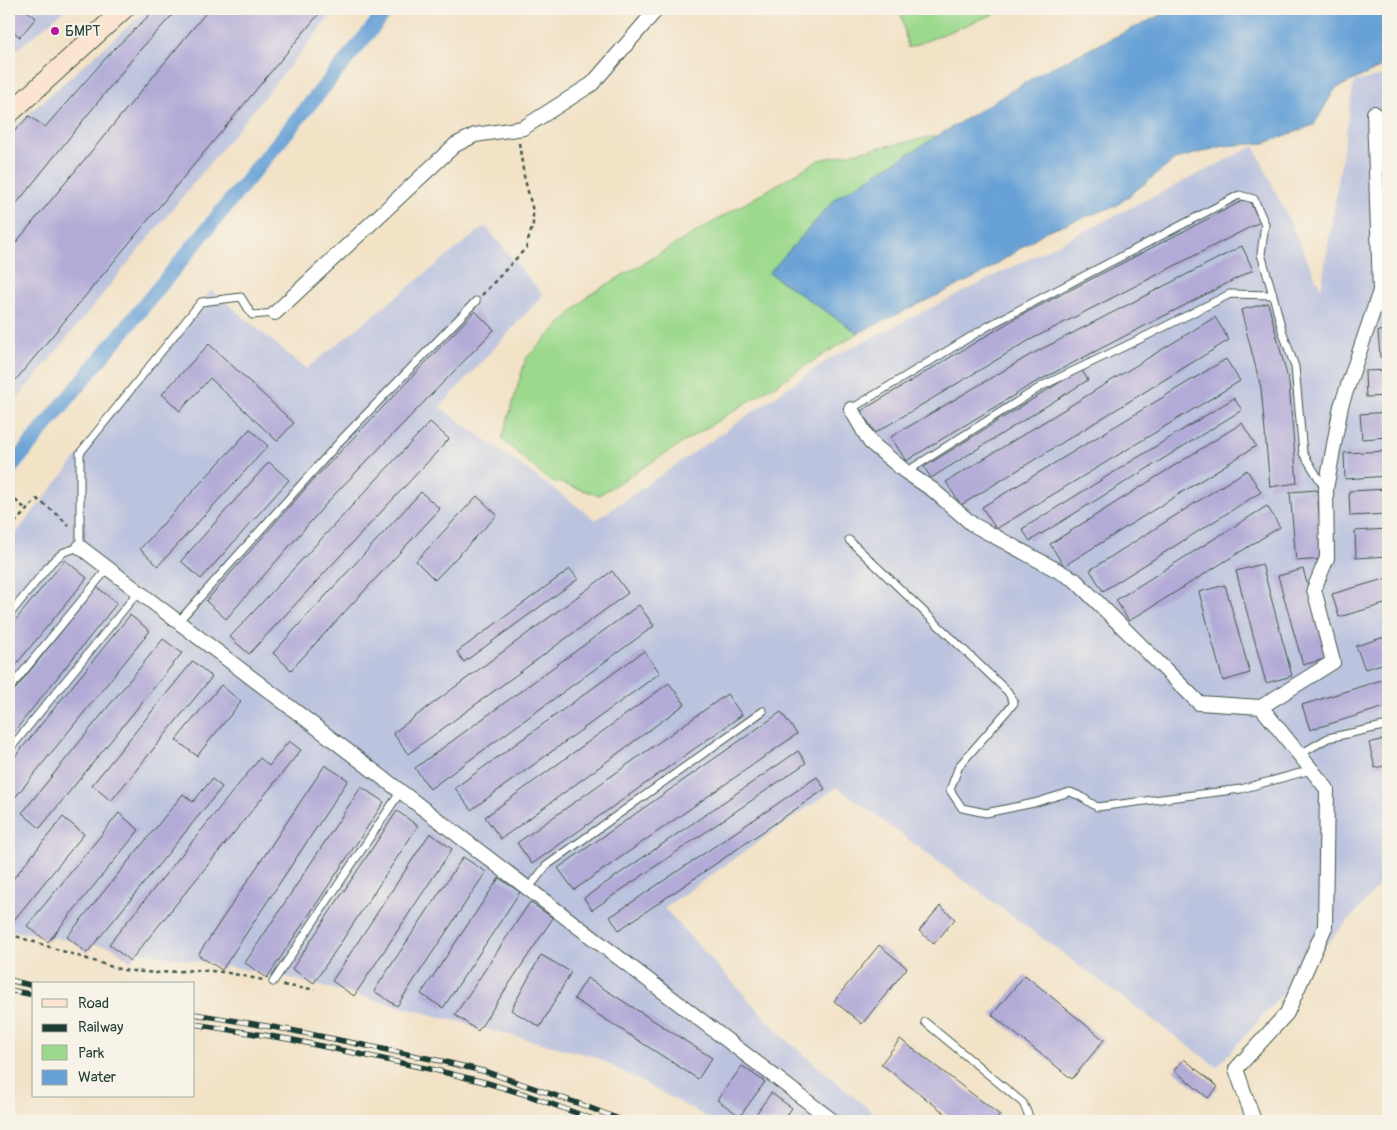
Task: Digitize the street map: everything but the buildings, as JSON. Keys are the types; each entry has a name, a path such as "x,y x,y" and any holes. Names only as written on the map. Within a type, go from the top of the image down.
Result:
{"street":[{"path":"9,114 124,9"},
{"path":"275,314 455,145 475,135 523,128 592,84 657,9"},
{"path":"851,409 870,442 906,472 933,490 972,524 1074,580 1199,703 1261,707 1332,662 1314,589 1327,558 1326,489 1341,406 1380,291 1374,113"},
{"path":"80,547 833,1121"},
{"path":"1254,1121 1236,1069 1288,1013 1325,927 1327,789 1261,707"}],"lane":[{"path":"851,409 990,325 1239,195 1254,198 1265,224 1260,254 1295,367 1303,453 1326,489"},
{"path":"906,472 1042,386 1230,294 1273,295"},
{"path":"9,616 52,562 64,552 80,547 80,453 201,302 241,297 252,316 275,314"},
{"path":"178,622 342,439 476,301"},
{"path":"849,540 1008,692 1014,703 959,766 950,790 962,808 986,813 1034,803 1070,792 1097,807 1241,789 1312,770"},
{"path":"9,689 108,568"},
{"path":"9,750 139,591"},
{"path":"528,889 546,866 763,711"},
{"path":"1299,755 1328,738 1388,725"},
{"path":"273,982 401,791"},
{"path":"925,1022 1023,1103 1031,1121"}],"path":[{"path":"476,301 526,248 533,224 533,211 524,176 517,129"},
{"path":"9,495 27,510"},
{"path":"9,529 37,499 57,514 75,533 80,547"},
{"path":"9,934 122,970 156,973 196,970 224,972 301,988 315,989"}],"shaded area":[{"path":"9,9 66,9 9,56"},
{"path":"148,9 336,9 9,409 9,131"},
{"path":"1388,75 1388,876 1217,1067 837,787 664,908 783,1037 883,1121 714,1121 596,1057 278,975 9,930 9,542 211,290 306,369 485,226 543,295 440,407 596,520 831,358 1254,146 1321,289 1354,82"}],"green space":[{"path":"900,9 1007,9 908,48"},
{"path":"940,135 836,198 769,273 858,333 599,495 547,479 502,439 526,358 589,295 819,160"}],"water":[{"path":"1173,9 1388,9 1388,64 1335,89 1314,125 1265,143 1224,146 1176,159 1116,206 1046,231 982,274 858,333 769,273 836,198 1044,71"}],"waterway":[{"path":"9,470 388,9"}],"railway":[{"path":"9,980 32,986"},
{"path":"9,990 32,995"},
{"path":"195,1014 290,1030 487,1072 624,1121"},
{"path":"195,1024 288,1039 439,1071 527,1095 598,1121"}],"place":[{"name":"БМРТ","path":"55,31"}]}
